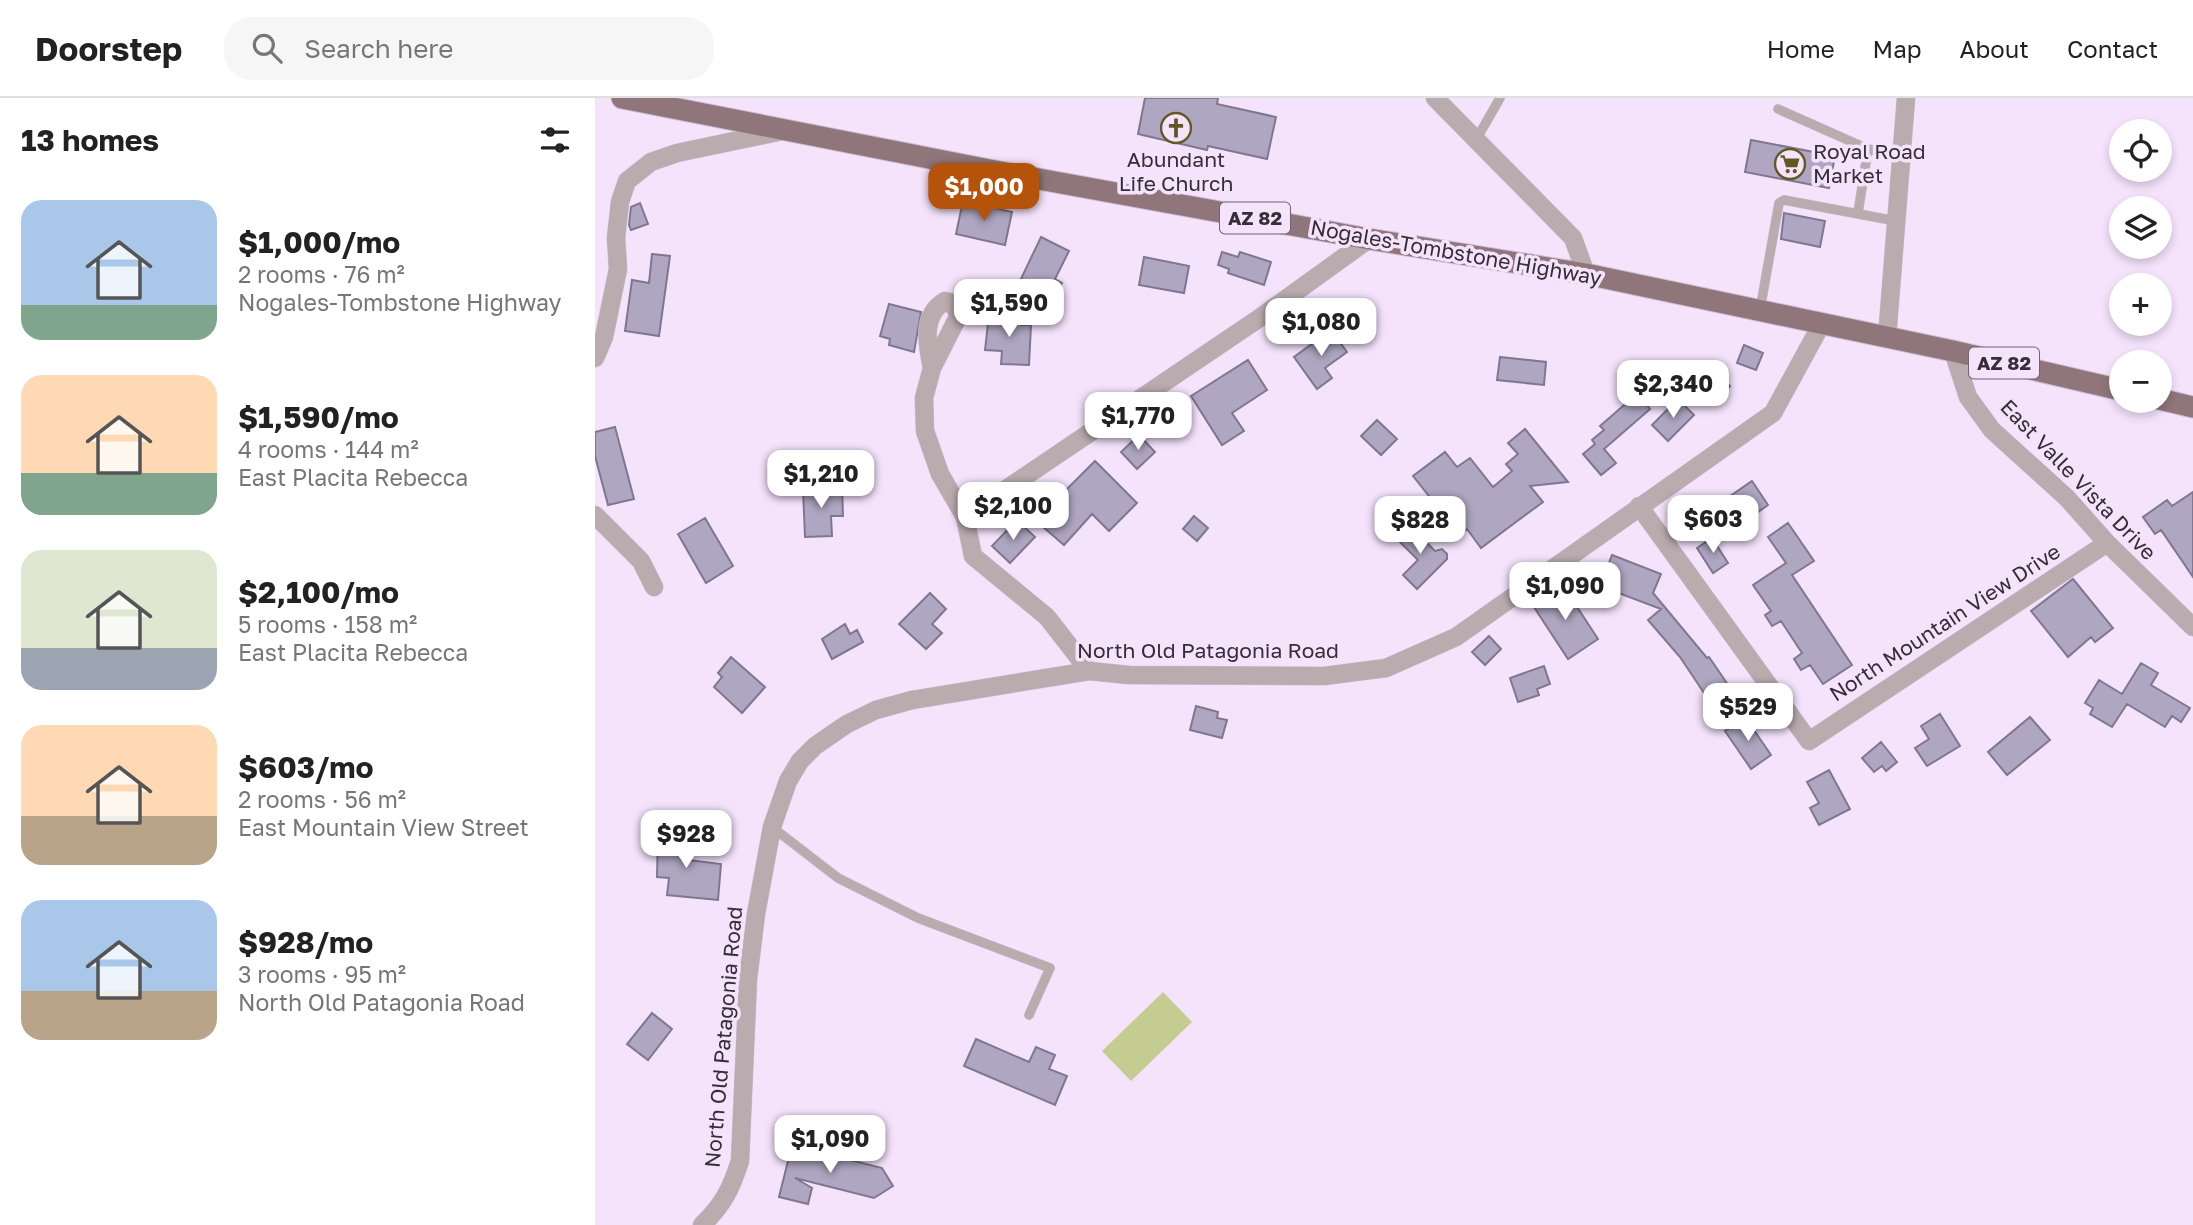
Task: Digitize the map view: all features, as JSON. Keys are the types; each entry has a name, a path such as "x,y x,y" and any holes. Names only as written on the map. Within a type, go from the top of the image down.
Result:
{"main road":[{"name":"Nogales-Tombstone Highway","path":"622,98 1369,239 1585,274 1953,351 2109,387"},
{"path":"2172,402 2193,407"}],"street":[{"path":"1434,98 1573,238 1585,274"},
{"path":"1887,338 1906,98"},
{"path":"595,358 604,337 618,269 615,238 620,202 628,180 651,162 677,153 786,130"},
{"path":"965,517 1258,318 1369,239"},
{"name":"North Old Patagonia Road","path":"702,1225 716,1211 731,1188 740,1161 748,979 756,914 772,827 788,781 800,761 831,734 876,710 912,700 1089,671 1129,675 1324,676 1386,668 1455,637 1773,413 1821,325"},
{"name":"East Valle Vista Drive","path":"1953,351 1968,397 1992,430 2067,498 2107,544 2193,626"},
{"path":"932,368 924,398 925,431 940,474 965,517 973,556 1047,617 1089,671"},
{"name":"North Mountain View Drive","path":"1639,506 1809,740 2107,544"},
{"path":"595,515 641,561 654,587"}],"lane":[{"path":"1476,139 1500,98"},
{"path":"1778,109 1868,149 1901,156"},
{"path":"1858,213 1868,149"},
{"path":"1760,311 1779,203 1784,200 1896,221"},
{"path":"772,827 838,878 918,918 1050,968 1029,1015"}],"green space":[{"path":"1163,992 1192,1022 1131,1081 1102,1051"}],"building":[{"path":"1145,98 1218,98 1217,104 1276,117 1267,159 1208,146 1207,150 1138,134"},
{"name":"Royal Road Market","path":"1751,140 1835,156 1829,188 1745,172"},
{"path":"963,201 1012,212 1005,245 956,234"},
{"path":"640,203 648,224 631,230 631,207"},
{"path":"1784,213 1825,221 1820,247 1781,239"},
{"path":"1041,237 1069,251 1055,279 1062,283 1054,300 1019,283"},
{"path":"1222,252 1238,257 1240,252 1271,262 1264,285 1228,273 1229,269 1218,265"},
{"path":"652,254 670,256 659,336 625,331 632,280 649,283"},
{"path":"1144,257 1189,266 1184,293 1139,285"},
{"path":"889,304 921,312 914,352 889,345 890,339 880,336"},
{"path":"989,315 1021,316 1021,325 1031,325 1029,365 1001,364 1002,351 985,350"},
{"path":"1331,330 1347,352 1325,368 1332,378 1317,389 1294,357"},
{"path":"1744,345 1763,353 1756,370 1737,363"},
{"path":"1500,357 1546,362 1544,385 1497,380"},
{"path":"1248,360 1267,390 1232,413 1244,431 1222,445 1191,396"},
{"path":"1716,373 1730,386 1717,401 1703,388"},
{"path":"1638,393 1650,409 1604,449 1616,463 1601,475 1583,454 1595,444 1592,440 1604,430 1600,426"},
{"path":"1678,399 1694,415 1668,441 1652,425"},
{"path":"1377,420 1397,439 1381,455 1361,436"},
{"path":"615,427 634,499 608,505 595,456 595,432"},
{"path":"1525,429 1568,482 1530,486 1543,502 1481,548 1467,529 1460,535 1413,476 1445,452 1457,467 1470,458 1493,487 1512,471 1506,464 1518,454 1508,443"},
{"path":"1139,435 1155,452 1137,469 1121,452"},
{"path":"1095,461 1137,503 1109,531 1092,514 1064,545 1035,520 1044,510 1040,505 1053,490 1060,496"},
{"path":"1752,481 1768,505 1732,535 1713,508"},
{"path":"842,487 843,516 831,516 832,536 805,537 803,489"},
{"path":"2193,492 2193,577 2161,530 2155,534 2143,517 2167,500 2172,506"},
{"path":"1194,516 1208,528 1197,541 1183,529"},
{"path":"705,518 733,566 706,583 678,534"},
{"path":"1017,520 1035,537 1010,563 992,546"},
{"path":"1406,522 1435,551 1442,549 1447,554 1447,559 1417,589 1403,575 1418,560 1393,535"},
{"path":"1788,523 1814,561 1792,575 1852,665 1823,684 1810,665 1801,670 1794,659 1802,653 1781,621 1772,626 1765,615 1771,611 1753,585 1786,563 1768,537"},
{"path":"1712,538 1728,563 1713,573 1697,548"},
{"path":"1612,555 1661,574 1653,593 1707,658 1709,657 1735,695 1714,708 1680,657 1648,620 1661,609 1600,586"},
{"path":"2073,579 2113,628 2095,642 2091,637 2068,657 2031,611"},
{"path":"1562,584 1598,639 1568,659 1532,604"},
{"path":"930,593 946,609 932,624 942,633 926,649 899,624"},
{"path":"845,624 850,634 857,630 863,642 832,659 822,639"},
{"path":"1489,636 1501,649 1485,665 1472,652"},
{"path":"731,657 765,687 742,713 714,687 722,677 718,673"},
{"path":"2141,663 2158,673 2151,685 2190,708 2181,722 2172,716 2165,727 2127,704 2112,727 2090,714 2093,708 2085,703 2099,680 2122,694"},
{"path":"1544,666 1550,684 1537,689 1539,695 1518,702 1510,678"},
{"path":"1196,706 1218,712 1217,718 1227,720 1222,738 1190,730"},
{"path":"1940,714 1960,746 1927,766 1915,748 1929,739 1921,726"},
{"path":"1745,717 1771,755 1751,769 1725,731"},
{"path":"2030,717 2050,740 2007,775 1988,752"},
{"path":"1881,742 1897,762 1886,771 1882,766 1874,772 1862,758"},
{"path":"1829,770 1850,809 1819,825 1810,808 1819,803 1807,782"},
{"path":"658,831 680,831 681,859 721,864 718,900 667,895 669,878 657,877"},
{"path":"652,1013 672,1029 648,1060 627,1044"},
{"path":"976,1039 1029,1062 1036,1047 1055,1055 1049,1069 1067,1076 1055,1105 964,1066"},
{"path":"792,1145 882,1168 893,1186 874,1198 795,1178 812,1188 808,1204 779,1197"}],"place":[{"name":"Abundant Life Church","path":"1176,128"},
{"name":"Royal Road Market","path":"1790,164"}]}
